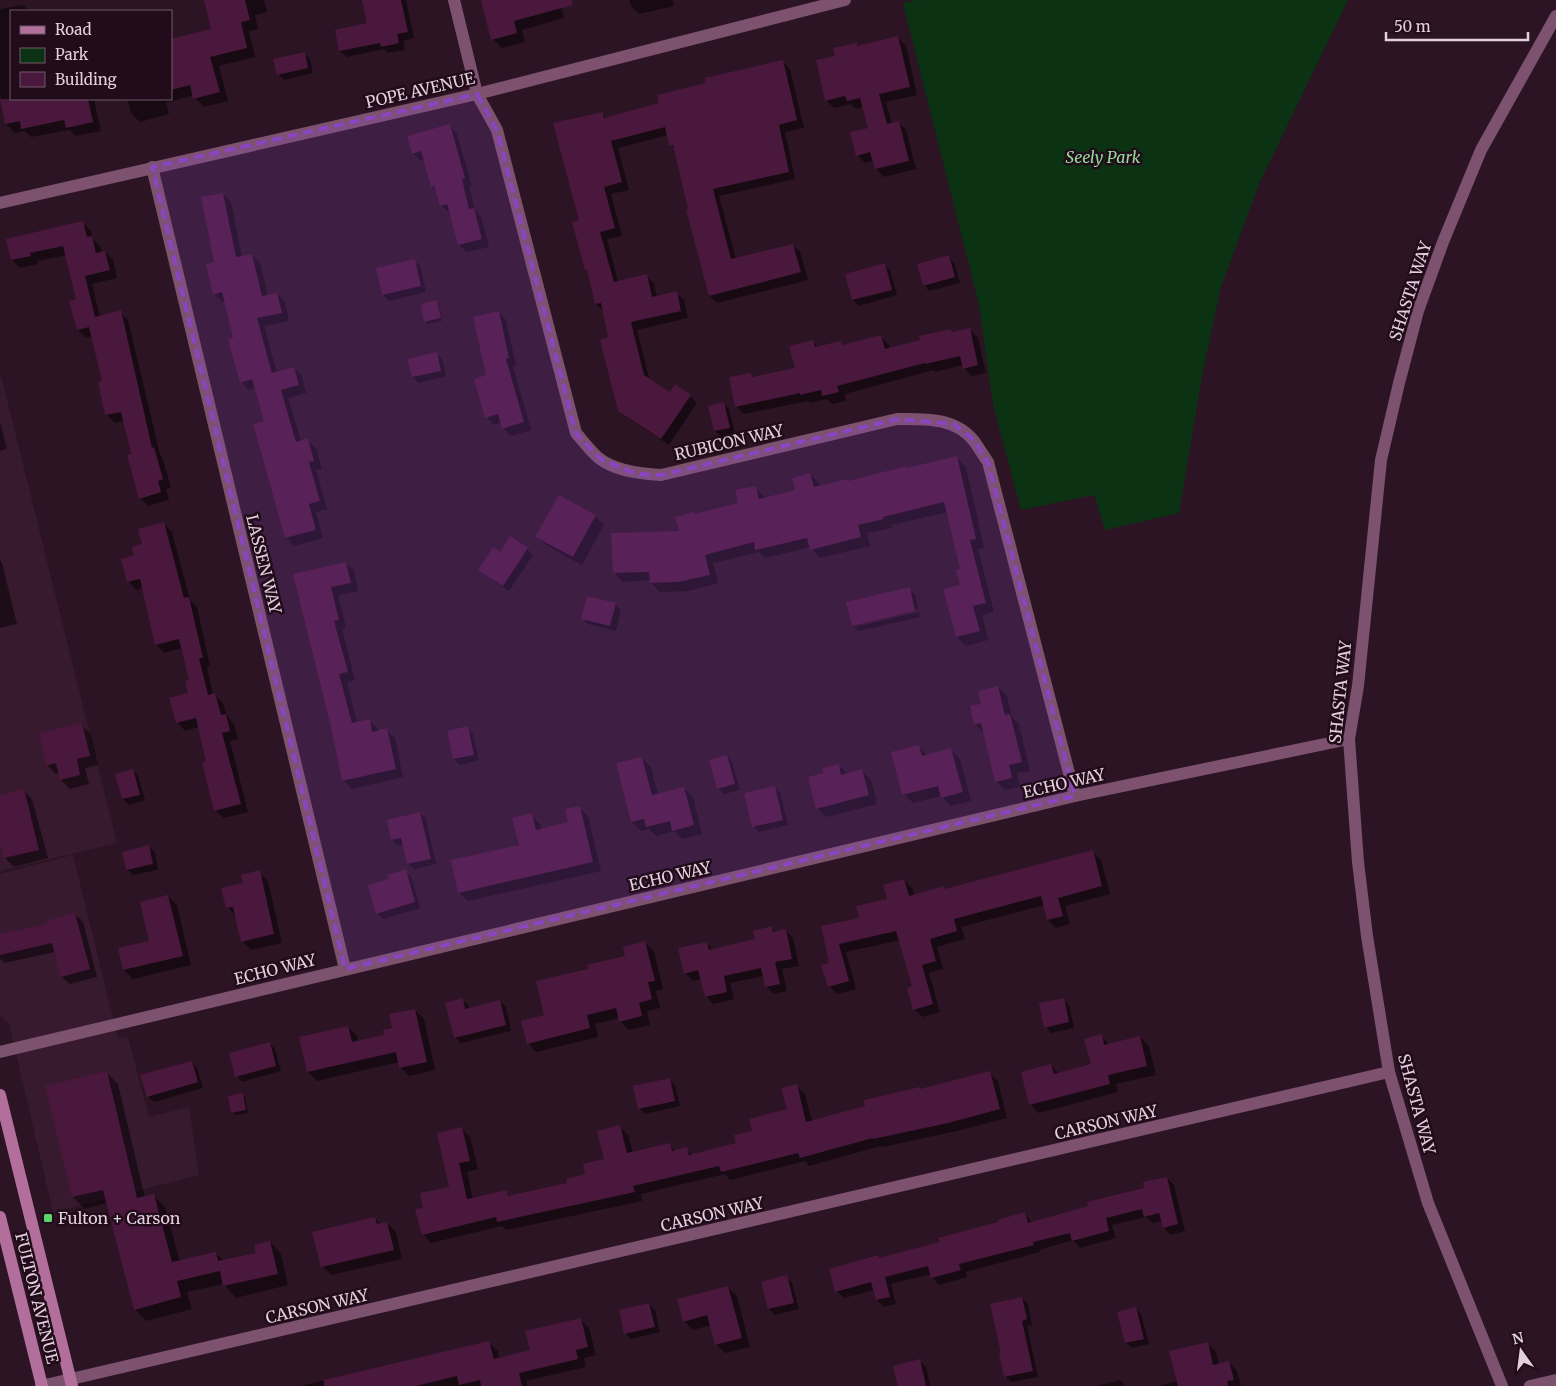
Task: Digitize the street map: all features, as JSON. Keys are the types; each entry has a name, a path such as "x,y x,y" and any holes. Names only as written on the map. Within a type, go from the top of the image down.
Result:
{"main road":[{"name":"FULTON AVENUE","path":"0,1095 71,1383"},
{"name":"FULTON AVENUE","path":"0,1217 42,1386"}],"street":[{"name":"RUBICON WAY","path":"454,0 476,94 497,130 576,432 601,459 636,474 660,475 897,419 926,419 954,424 974,440 988,462 1075,796"},
{"name":"POPE AVENUE","path":"0,203 476,94 839,1"},
{"name":"SHASTA WAY","path":"1502,1386 1428,1202 1389,1072 1367,936 1358,862 1349,739 1358,686 1381,460 1418,311 1443,242 1481,150 1556,16"},
{"name":"LASSEN WAY","path":"152,167 345,969"},
{"name":"ECHO WAY","path":"0,1052 1075,796 1349,739"},
{"name":"CARSON WAY","path":"42,1386 71,1383 1389,1072"},
{"path":"1530,1386 1556,1380"}],"highlighted area":[{"path":"477,94 497,130 576,433 601,459 637,474 661,475 897,419 954,424 974,440 988,462 1075,796 345,969 152,167"}],"shaded area":[{"path":"0,372 117,843 0,871"},
{"path":"73,855 118,1039 128,1037 149,1117 189,1107 199,1175 53,1212 9,1023 0,1016 0,874"}],"green space":[{"name":"Seely Park","path":"916,0 1348,0 1259,184 1221,287 1202,376 1179,513 1105,530 1094,495 1021,510 993,404 979,305 903,3"}],"building":[{"path":"204,0 245,0 250,20 241,22 247,48 210,57 220,92 193,99 190,85 172,90 172,39 211,29"},
{"path":"362,0 401,0 408,32 397,34 399,43 381,47 380,43 339,51 335,30 367,23"},
{"path":"481,0 572,0 573,5 514,21 517,33 491,40"},
{"path":"898,36 910,87 879,94 887,124 899,121 909,161 875,169 870,152 856,156 850,132 868,128 860,98 847,101 845,96 825,101 816,60 835,56 833,48 857,43 857,46"},
{"path":"305,52 308,68 277,75 273,59"},
{"path":"783,60 797,120 779,125 789,172 713,189 731,259 793,244 801,272 709,296 686,209 688,209 673,145 669,146 665,127 611,141 622,182 604,187 615,228 600,232 614,282 647,274 652,297 677,291 681,311 631,322 644,375 670,392 675,384 691,395 661,439 618,411 600,340 608,337 601,303 595,304 587,269 585,270 572,222 579,220 553,123 603,112 604,118 659,103 657,95 706,83 705,78"},
{"path":"0,99 88,100 93,122 66,128 64,120 21,129 20,121 5,124"},
{"path":"450,124 465,178 462,179 469,209 474,208 482,239 458,245 447,204 440,206 434,186 431,187 421,151 412,154 407,136"},
{"path":"223,193 236,257 252,254 262,296 277,293 282,313 257,318 272,373 294,367 299,385 281,390 296,442 308,438 314,461 309,462 320,501 309,504 316,530 285,538 253,424 264,421 252,379 240,383 228,339 233,338 222,292 213,295 206,264 214,262 201,197"},
{"path":"83,221 87,237 92,236 96,253 105,251 110,270 85,276 95,317 121,310 152,448 154,447 163,479 158,481 161,492 139,499 127,455 131,454 121,412 105,415 98,382 102,381 89,327 77,330 69,301 76,299 63,246 30,253 31,256 11,260 6,239"},
{"path":"949,255 955,277 923,286 917,264"},
{"path":"415,259 421,286 382,295 376,268"},
{"path":"885,263 892,290 852,300 845,274"},
{"path":"437,300 441,318 424,322 421,304"},
{"path":"499,311 509,358 506,359 524,422 502,429 498,414 485,418 474,379 486,375 473,317"},
{"path":"970,328 978,365 963,369 960,356 837,386 839,392 822,396 821,390 735,407 729,377 751,373 752,377 795,368 789,346 813,340 815,347 841,341 842,345 881,335 885,349 920,340 919,336 951,329 952,332"},
{"path":"437,352 441,371 412,377 407,359"},
{"path":"724,402 730,428 714,431 708,406"},
{"path":"957,456 976,539 970,540 986,603 973,606 980,631 956,637 943,589 960,585 956,570 960,569 944,502 858,525 861,537 810,550 807,538 755,550 754,542 705,555 710,575 678,582 650,583 649,572 613,573 611,533 679,531 675,517 738,503 735,490 756,486 759,499 795,490 792,478 810,473 814,487"},
{"path":"559,495 596,515 573,557 535,537"},
{"path":"164,522 184,598 189,597 203,658 199,658 208,695 215,693 221,715 226,714 230,731 222,733 241,804 214,811 202,763 206,761 196,718 176,723 169,698 188,693 185,681 189,680 179,639 155,645 140,579 127,582 121,559 134,555 132,547 142,544 138,529"},
{"path":"510,536 528,548 503,586 478,570 493,547 500,552"},
{"path":"346,562 351,583 331,587 339,620 334,621 348,672 339,674 352,723 370,719 372,732 387,728 396,769 342,781 331,727 293,574"},
{"path":"910,587 915,611 852,626 846,602"},
{"path":"587,596 616,603 610,626 581,619"},
{"path":"998,686 1005,715 1010,714 1022,762 1009,765 1012,778 995,782 981,723 974,725 970,706 981,704 978,691"},
{"path":"82,723 90,756 77,759 80,775 60,780 56,763 46,766 39,733"},
{"path":"468,726 474,755 453,759 447,731"},
{"path":"919,745 922,756 951,748 963,792 941,798 938,786 902,795 891,752"},
{"path":"727,755 735,784 717,789 709,760"},
{"path":"642,757 652,795 684,787 694,825 672,831 670,821 646,827 644,819 631,822 616,763"},
{"path":"839,764 841,775 862,769 869,795 816,809 808,777 823,773 822,768"},
{"path":"133,769 140,795 122,799 115,774"},
{"path":"775,786 783,820 752,827 744,793"},
{"path":"24,789 39,850 4,858 0,843 0,795"},
{"path":"580,806 593,862 458,893 451,860 519,845 512,818 532,813 536,830 568,822 565,809"},
{"path":"420,812 431,859 407,864 401,838 391,840 387,820"},
{"path":"149,845 153,864 126,870 122,852"},
{"path":"1093,850 1102,886 1058,898 1063,916 1047,920 1041,896 954,919 957,931 930,939 936,961 922,965 933,1004 913,1010 907,988 912,986 896,931 839,944 849,981 828,987 821,965 829,963 821,926 859,918 856,906 887,899 883,885 904,879 909,896 944,886 945,889"},
{"path":"406,869 415,902 376,914 368,885 388,879 387,875"},
{"path":"260,870 274,934 241,942 233,907 226,908 221,888 243,883 241,875"},
{"path":"168,895 183,956 123,970 118,948 149,941 140,902"},
{"path":"75,913 90,969 61,977 52,943 0,955 0,934 47,924 46,921"},
{"path":"772,926 773,932 786,929 792,959 775,962 780,984 765,987 761,968 724,976 727,992 705,997 698,970 684,974 678,948 707,942 709,950 755,939 753,931"},
{"path":"645,941 655,981 648,982 652,999 639,1003 642,1016 619,1022 616,1008 587,1015 590,1028 527,1044 521,1021 544,1015 536,981 588,969 587,965 625,956 623,947"},
{"path":"463,998 465,1009 500,1000 506,1025 454,1038 445,1003"},
{"path":"1064,998 1069,1022 1044,1028 1039,1003"},
{"path":"415,1009 427,1062 399,1068 396,1052 307,1072 299,1037 348,1026 352,1042 384,1035 383,1030 392,1028 389,1014"},
{"path":"1102,1034 1104,1045 1140,1036 1147,1066 1108,1075 1110,1084 1029,1105 1021,1072 1051,1064 1054,1074 1091,1064 1084,1039"},
{"path":"270,1042 276,1066 235,1077 229,1053"},
{"path":"192,1061 198,1082 147,1097 140,1075"},
{"path":"107,1071 137,1198 154,1194 172,1262 216,1252 218,1261 256,1253 254,1245 270,1241 278,1274 223,1286 220,1271 177,1281 181,1297 134,1310 103,1190 72,1197 45,1086"},
{"path":"990,1071 1000,1109 948,1123 873,1138 800,1158 798,1153 721,1172 719,1166 633,1186 635,1192 497,1222 496,1217 422,1235 415,1209 423,1208 420,1193 449,1187 437,1133 462,1127 470,1161 459,1163 467,1199 507,1190 508,1196 567,1183 566,1179 585,1174 583,1164 604,1159 597,1131 620,1125 627,1153 670,1143 672,1151 687,1147 689,1155 736,1143 734,1135 752,1131 749,1119 787,1109 781,1088 797,1084 806,1122 865,1106 864,1100 920,1087 920,1089"},
{"path":"670,1078 675,1101 638,1109 633,1086"},
{"path":"243,1093 246,1110 231,1113 228,1096"},
{"path":"1167,1177 1178,1224 1163,1228 1159,1213 1144,1217 1142,1209 1106,1218 1109,1231 1072,1241 1070,1233 1033,1242 1034,1245 959,1264 961,1270 931,1278 928,1266 885,1277 890,1297 876,1300 871,1282 835,1292 829,1269 878,1255 879,1258 940,1242 938,1238 998,1222 998,1220 1025,1212 1028,1223 1088,1206 1087,1202 1144,1188 1143,1182"},
{"path":"375,1217 377,1224 387,1222 394,1250 321,1267 312,1232"},
{"path":"787,1275 794,1303 768,1309 761,1282"},
{"path":"728,1286 742,1338 715,1345 707,1315 683,1322 677,1299"},
{"path":"1022,1297 1027,1319 1022,1321 1033,1371 1004,1377 999,1353 1001,1353 990,1304"},
{"path":"649,1303 655,1327 624,1334 619,1310"},
{"path":"1136,1307 1144,1339 1125,1343 1117,1312"},
{"path":"581,1318 588,1347 576,1350 578,1359 519,1373 522,1386 481,1386 480,1380 459,1385 457,1376 416,1386 324,1386 324,1380 489,1341 494,1359 530,1350 525,1331"},
{"path":"1208,1342 1213,1365 1229,1361 1234,1380 1227,1381 1228,1386 1178,1386 1169,1351"},
{"path":"920,1359 926,1386 898,1386 893,1366"}],"place":[{"name":"Fulton + Carson","path":"48,1218"}]}
